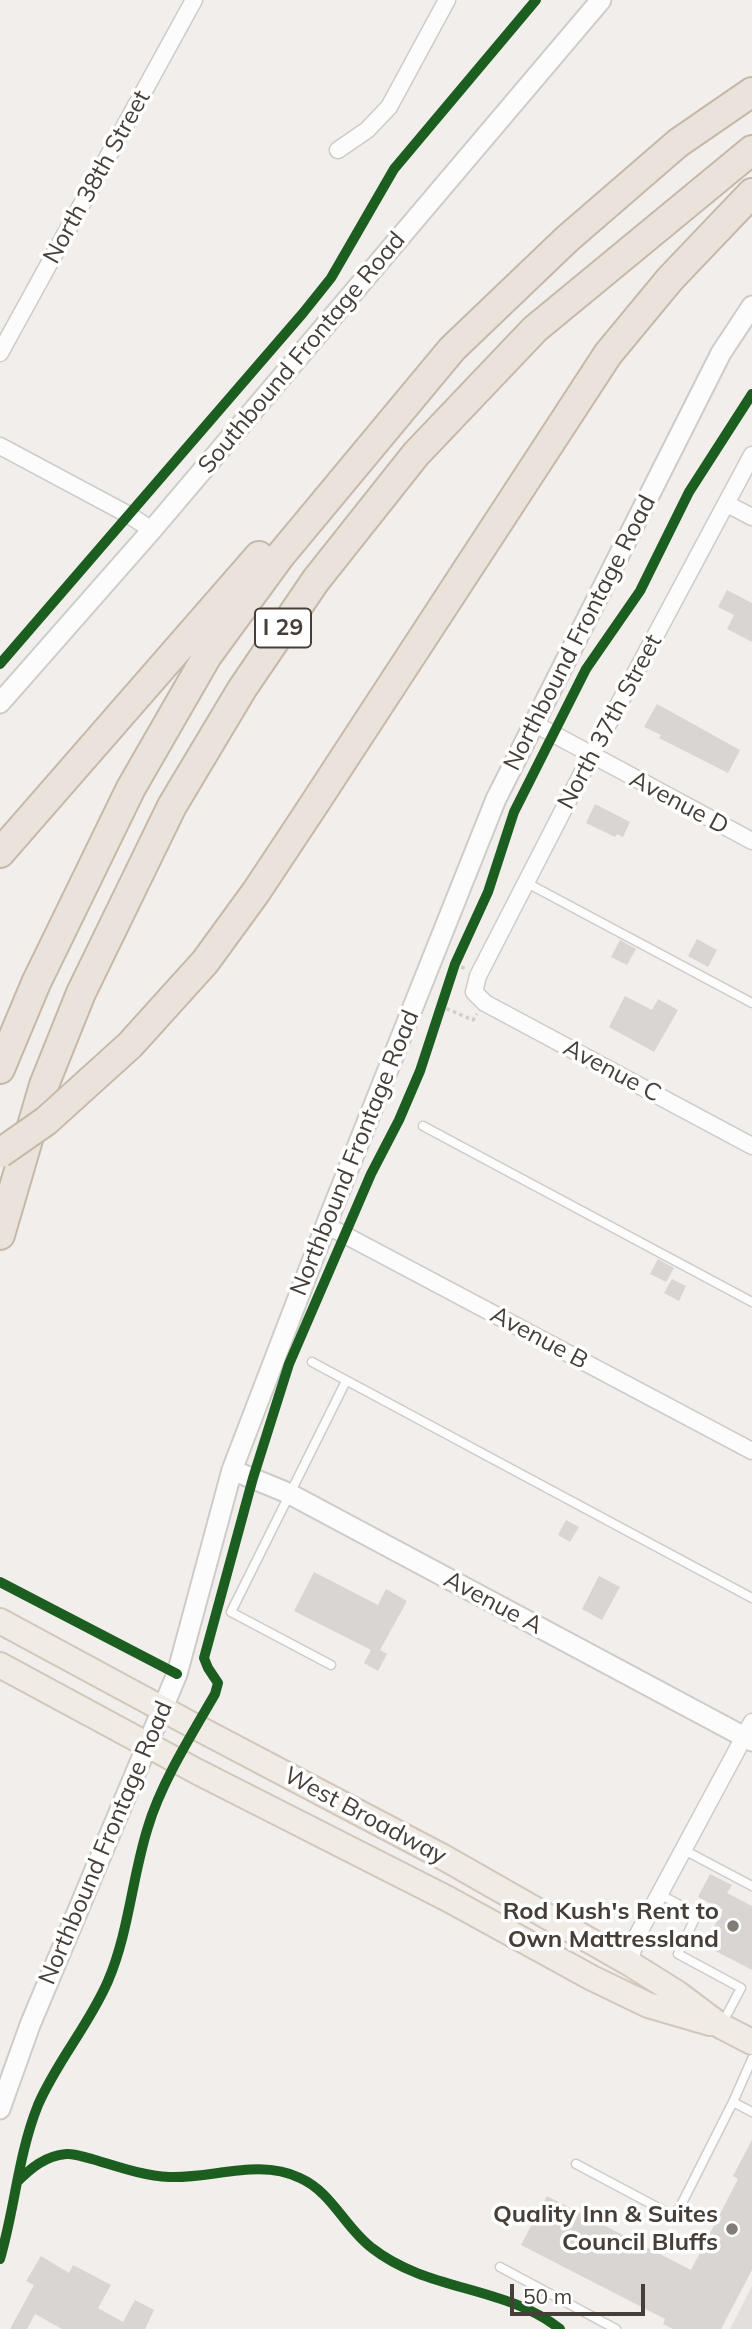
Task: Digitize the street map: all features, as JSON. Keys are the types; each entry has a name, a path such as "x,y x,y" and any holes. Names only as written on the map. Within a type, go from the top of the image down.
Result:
{"highway":[{"name":"I 29","path":"0,1069 36,983 131,788 200,668 280,556 452,349 567,239 678,143 752,92"},
{"name":"I 29","path":"0,1235 44,1085 81,993 172,806 242,689 316,580 416,454 535,329 752,150"},
{"path":"0,1153 46,1121 130,1045 205,962 256,892 608,354 670,279 752,193"},
{"path":"0,853 295,514 342,479"}],"main road":[{"name":"West Broadway","path":"0,1621 370,1817 629,1963 677,1993 721,2026 752,2041"},
{"name":"West Broadway","path":"0,1665 196,1771 448,1899 611,1987 670,2013 721,2026"}],"street":[{"name":"North 38th Street","path":"0,353 194,0"},
{"path":"338,150 367,130 389,107 447,0"},
{"name":"Southbound Frontage Road","path":"0,703 152,530 601,0"},
{"name":"Northbound Frontage Road","path":"0,2109 30,2025 177,1674 232,1470 326,1225 496,799 721,353 752,306"},
{"path":"0,446 152,530"},
{"name":"North 37th Street","path":"474,992 478,976 591,756 752,455"},
{"path":"727,504 752,517"},
{"name":"Avenue D","path":"533,723 752,841"},
{"name":"Avenue C","path":"474,992 485,1003 752,1146"},
{"name":"Avenue B","path":"326,1225 752,1451"},
{"name":"Avenue A","path":"232,1470 288,1493 749,1733"},
{"path":"629,1963 638,1934 749,1733"}],"lane":[{"path":"527,883 752,1003"},
{"path":"423,1126 752,1302"},
{"path":"312,1362 752,1598"},
{"path":"331,1665 231,1612 346,1381"},
{"path":"683,1849 752,1886"},
{"path":"659,1895 697,1914 678,1954 741,1988 721,2026"},
{"path":"576,2164 670,2214 679,2209 752,2059"},
{"path":"733,2102 752,2112"},
{"path":"500,2267 615,2329"}],"path":[{"path":"451,974 460,952"},
{"path":"436,1019 444,996"}],"shaded area":[{"path":"752,2286 752,2329 730,2329"}],"building":[{"path":"727,590 752,603 752,642 727,629 734,615 718,607"},
{"path":"657,704 740,750 728,773 659,738 661,735 644,727"},
{"path":"595,804 630,822 623,837 617,834 615,837 586,823"},
{"path":"697,939 717,950 708,967 688,956"},
{"path":"620,940 636,949 627,965 611,957"},
{"path":"625,996 652,1010 658,999 678,1010 654,1052 609,1027"},
{"path":"658,1259 674,1268 666,1282 650,1274"},
{"path":"672,1279 686,1286 679,1301 664,1293"},
{"path":"566,1520 579,1527 570,1542 558,1535"},
{"path":"314,1572 378,1605 386,1589 407,1601 380,1650 387,1654 378,1671 364,1663 371,1650 294,1611"},
{"path":"599,1576 620,1587 602,1620 582,1609"},
{"name":"Rod Kush's Rent to Own Mattressland","path":"710,1874 732,1885 727,1893 752,1906 752,1970 704,1945 723,1910 698,1897"},
{"path":"752,2140 752,2270 721,2329 673,2329 663,2324 665,2319 521,2245 547,2196 691,2270 738,2179 733,2176"},
{"path":"41,2256 69,2273 73,2265 111,2285 98,2308 123,2322 135,2300 154,2310 145,2329 62,2329 35,2314 27,2329 10,2329 34,2285 26,2281"}],"cycle path":[{"path":"0,664 303,313 331,278 394,169 536,0"},
{"path":"0,2259 21,2162 38,2105 108,1981 121,1943 154,1810 178,1759 215,1694 218,1683 204,1658 253,1478 289,1364 371,1174 420,1071 455,964 488,892 514,812 586,669 640,591 689,492 752,394"},
{"path":"0,1582 177,1674"},
{"path":"17,2182 45,2160 69,2154 140,2173 169,2177 252,2169 284,2172 300,2178 321,2192 362,2240 394,2262 417,2273 515,2304 560,2329"}],"place":[{"name":"Rod Kush's Rent to Own Mattressland","path":"733,1926"},
{"name":"Quality Inn & Suites Council Bluffs","path":"732,2229"}]}
